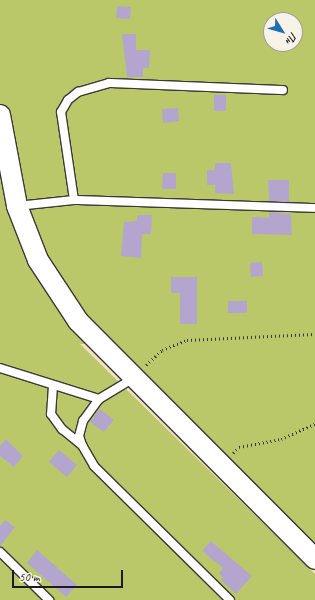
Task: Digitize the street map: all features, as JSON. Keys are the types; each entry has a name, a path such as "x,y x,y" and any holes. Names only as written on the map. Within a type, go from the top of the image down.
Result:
{"street":[{"path":"0,115 17,206 38,260 78,321 132,379 315,559"}],"lane":[{"path":"74,200 61,112 68,100 78,92 108,83 283,90"},
{"path":"17,206 74,200 315,208"},
{"path":"0,368 53,386 99,399"},
{"path":"132,379 99,399 83,421 79,436 82,445 94,466 230,600"},
{"path":"53,386 51,414 82,445"},
{"path":"0,552 49,600"}],"path":[{"path":"132,379 162,350 187,340 315,334"},
{"path":"221,466 239,447 281,439 315,424"}],"green space":[{"path":"0,0 315,0 315,545 113,344 80,344 315,574 315,600 0,600"}],"building":[{"path":"117,6 131,7 130,19 116,18"},
{"path":"122,34 136,34 136,50 150,50 149,68 143,68 143,77 127,77"},
{"path":"214,95 226,95 226,111 214,111"},
{"path":"178,108 179,121 163,123 162,109"},
{"path":"215,163 231,163 234,194 215,193 215,185 207,185 207,170 215,170"},
{"path":"163,173 176,173 176,189 162,189"},
{"path":"268,180 289,180 289,202 269,201"},
{"path":"269,212 291,214 292,235 252,234 252,217 269,218"},
{"path":"137,215 152,215 151,234 142,234 141,258 121,256 124,222 137,221"},
{"path":"262,262 263,276 251,277 250,263"},
{"path":"171,277 197,277 197,324 180,324 180,293 171,293"},
{"path":"228,301 247,301 247,313 228,313"},
{"path":"100,409 114,420 104,432 90,422"},
{"path":"6,439 23,456 14,467 0,456 0,446"},
{"path":"59,450 77,465 67,477 49,462"},
{"path":"5,520 15,527 0,546 0,526"},
{"path":"211,541 252,576 236,594 221,580 223,577 219,573 223,568 202,551"},
{"path":"37,550 77,585 66,597 27,563"}]}
